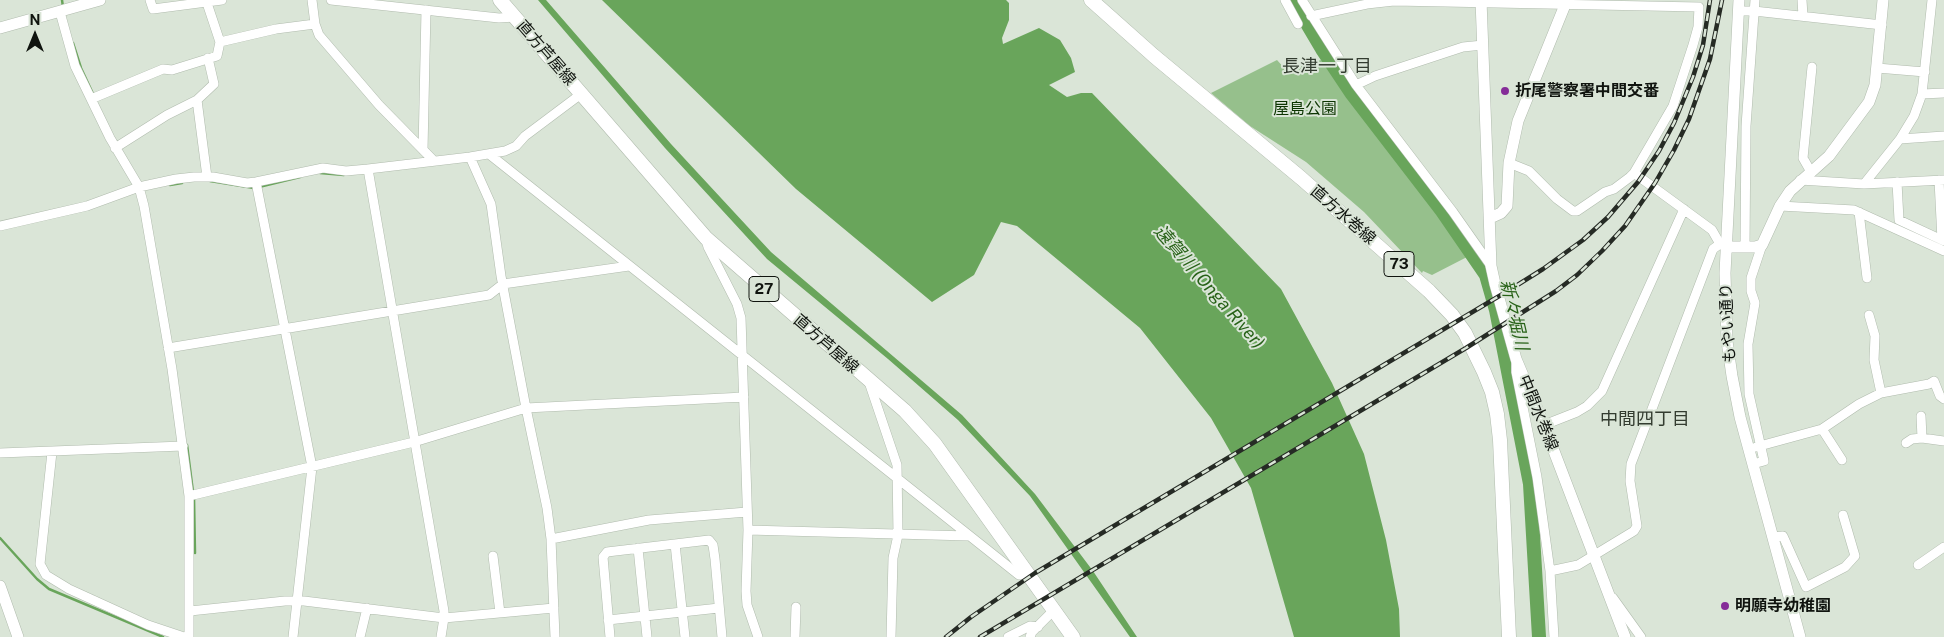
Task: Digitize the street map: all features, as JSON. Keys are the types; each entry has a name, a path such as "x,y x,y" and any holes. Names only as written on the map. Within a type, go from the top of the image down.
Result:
{"main road":[{"name":"直方芦屋線","path":"500,0 706,238 896,404 935,444 1073,637"},
{"name":"直方水巻線","path":"1091,0 1154,56 1301,178 1429,291 1452,315 1465,333 1492,392 1497,414 1500,440 1509,637"}],"street":[{"path":"0,28 100,0"},
{"path":"150,0 153,9 222,0"},
{"path":"312,0 315,24 320,35 379,105 434,161"},
{"path":"331,0 499,18 515,17"},
{"path":"1285,0 1298,24"},
{"path":"1302,0 1356,85 1454,212 1491,266"},
{"path":"1312,16 1367,2 1430,0 1652,3 1682,4 1699,8 1698,27 1691,53 1672,106 1634,173 1614,190 1605,192 1578,211 1573,211 1557,199 1529,171 1509,163"},
{"path":"1745,247 1746,126 1755,0"},
{"path":"1802,0 1803,16"},
{"path":"1753,464 1764,461 1749,394 1748,344 1754,303 1751,291 1751,278 1762,245 1780,206 1790,191 1800,180 1829,156 1869,102 1875,85 1883,0"},
{"path":"1864,184 1900,139 1914,116 1922,94 1932,0"},
{"path":"91,99 162,69 172,70 217,56 220,42 207,1"},
{"name":"中間水巻線","path":"1481,1 1491,266 1516,359 1544,425 1625,637"},
{"path":"1490,218 1501,213 1507,206 1509,163 1518,122 1566,2"},
{"path":"1738,6 1754,11 1882,24"},
{"name":"もやい通り","path":"1738,6 1723,245 1727,341 1732,376 1749,448 1800,637"},
{"path":"423,150 426,10"},
{"path":"60,12 75,66 116,148 139,187 144,206 168,348 189,496 190,637"},
{"path":"220,42 276,28 315,24"},
{"path":"1356,85 1375,76 1463,47 1482,45"},
{"path":"116,148 167,115 197,100 214,84 208,58"},
{"path":"1811,172 1802,158 1812,67"},
{"path":"1877,68 1925,72"},
{"path":"1922,94 1944,93"},
{"path":"0,226 87,206 139,187 185,178 207,177 247,183 323,168 346,171 368,169 505,151 516,146 525,136 581,94"},
{"path":"197,100 207,177"},
{"path":"1732,125 1746,126"},
{"path":"1900,139 1944,136"},
{"path":"488,154 969,536 1019,575 1027,575"},
{"path":"470,157 491,204 503,284 547,508 551,539 555,637"},
{"path":"368,169 444,618 440,637"},
{"path":"1634,173 1712,230 1723,245"},
{"path":"1800,180 1864,184 1897,182 1942,180 1943,241 1899,220 1897,182"},
{"path":"256,182 312,468 293,637"},
{"path":"1780,206 1860,212 1944,251"},
{"path":"1544,425 1587,406 1602,390 1684,209"},
{"path":"1860,212 1867,278"},
{"path":"706,238 708,247 741,318 748,530 747,605 758,637"},
{"path":"1550,571 1578,565 1634,531 1637,526 1630,481 1631,464 1664,373 1713,249 1723,245 1755,247 1762,245"},
{"path":"168,348 489,295 503,284 629,266"},
{"path":"1869,314 1875,336 1874,360 1880,393"},
{"path":"1516,359 1516,372 1537,477 1550,571 1554,637"},
{"path":"1749,448 1822,429 1859,404 1880,393 1929,384 1934,381 1940,396 1944,399"},
{"path":"869,382 897,465 898,535 893,558 891,637"},
{"path":"189,496 414,442 526,408 744,397"},
{"path":"880,417 890,405 896,404"},
{"path":"1921,416 1922,438"},
{"path":"1822,429 1842,460"},
{"path":"1906,443 1912,438 1944,441"},
{"path":"0,452 37,450 52,452 183,446"},
{"path":"52,452 40,564 46,575 69,589 148,625 184,637"},
{"path":"551,539 649,520 747,512"},
{"path":"1773,537 1783,536 1806,587 1845,567 1855,556 1844,516"},
{"path":"748,530 969,536"},
{"path":"610,637 603,557 607,552 709,540 713,545 722,637"},
{"path":"675,544 685,637"},
{"path":"1918,564 1944,547"},
{"path":"638,548 647,637"},
{"path":"493,556 500,613"},
{"path":"0,586 18,637"},
{"path":"1607,590 1641,637"},
{"path":"190,611 298,601 444,618 554,608"},
{"path":"795,637 796,607"},
{"path":"360,637 367,608"},
{"path":"608,620 719,608"},
{"path":"1030,637 1053,611"},
{"path":"1008,637 1030,626 1038,627"}],"green space":[{"name":"屋島公園","path":"1277,60 1286,70 1321,60 1394,151 1467,257 1432,275 1423,271 1422,273 1364,212 1306,162 1250,126 1211,93"}],"water":[{"path":"538,0 546,0 671,144 771,252 962,415 1035,494 1093,571 1137,637 1130,637 1030,496 958,420 888,359 767,259 665,148"},
{"name":"遠賀川 (Onga River)","path":"602,0 1006,0 1009,3 1009,20 1002,38 1003,44 1039,28 1060,40 1071,58 1075,72 1049,85 1067,97 1081,93 1092,93 1281,289 1332,383 1364,454 1386,540 1399,609 1400,637 1294,637 1251,488 1211,418 1140,328 1017,226 1001,222 974,275 932,302 796,189"}],"waterway":[{"path":"62,0 63,7"},
{"name":"新々堀川","path":"1293,0 1352,94 1442,211 1486,275 1496,310 1530,484 1539,637"},
{"path":"73,43 81,68 94,96"},
{"path":"320,173 344,175"},
{"path":"259,187 300,177"},
{"path":"210,181 254,188"},
{"path":"170,185 182,183"},
{"path":"187,445 193,492"},
{"path":"194,497 195,553"},
{"path":"0,538 37,579 49,589 163,637"}],"railway":[{"path":"946,637 971,617 1035,573 1511,289 1583,240 1608,217 1638,182 1659,151 1674,123 1693,77 1703,45 1710,0"},
{"path":"980,637 1466,348 1556,291 1577,275 1625,226 1655,183 1674,150 1689,119 1710,59 1722,0"}],"place":[{"name":"折尾警察署中間交番","path":"1505,91"},
{"name":"明願寺幼稚園","path":"1725,606"}],"district":[{"name":"長津一丁目","path":"1327,66"},
{"name":"中間四丁目","path":"1645,419"}]}
